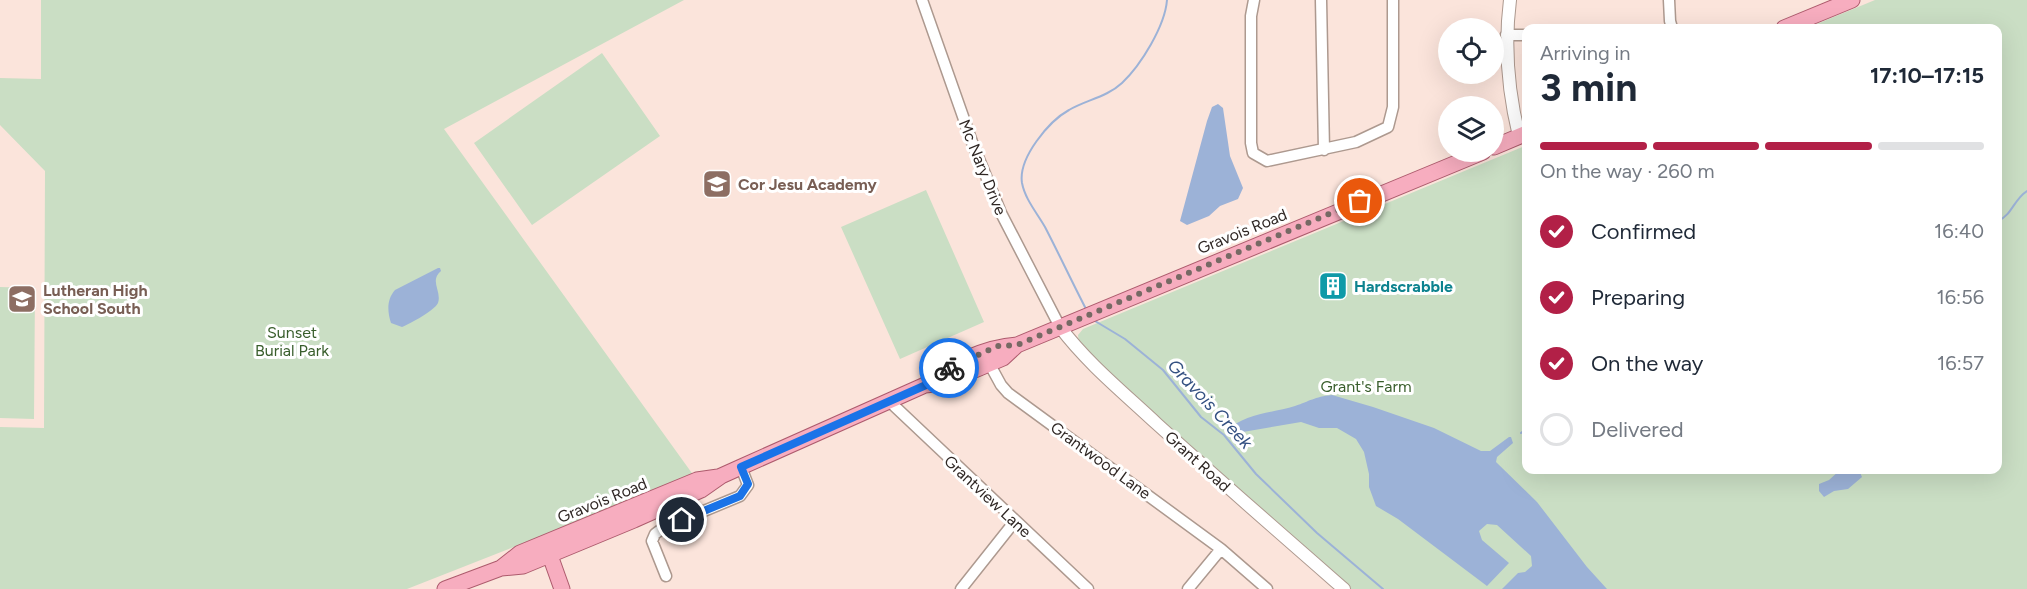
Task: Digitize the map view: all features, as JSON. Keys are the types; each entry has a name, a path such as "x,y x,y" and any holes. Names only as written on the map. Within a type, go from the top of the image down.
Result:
{"main road":[{"path":"1794,24 1852,0"},
{"path":"1504,143 1522,135"},
{"name":"Gravois Road","path":"926,385 939,372 998,346 1017,345 1459,162"},
{"name":"Gravois Road","path":"445,589 501,568 520,553 570,547 683,499 721,476 889,401 926,385 944,383 1003,358 1017,345"},
{"name":"Gravois Road","path":"548,549 697,480 721,476"},
{"path":"560,584 570,547"},
{"path":"548,549 560,584"}],"street":[{"name":"Mc Nary Drive","path":"922,0 972,142 1001,213 1060,327"},
{"path":"1254,0 1251,16 1252,153 1267,161 1356,142 1388,127 1393,107 1393,0"},
{"path":"1321,0 1324,150"},
{"path":"1510,0 1506,35 1508,79 1522,131"},
{"path":"1669,0 1671,24"},
{"path":"1506,35 1522,35"},
{"name":"Grant Road","path":"1060,327 1100,371 1213,475 1344,589"},
{"name":"Grantwood Lane","path":"989,363 1001,386 1008,393 1221,549 1267,589"},
{"name":"Grantview Lane","path":"889,401 1088,589"},
{"path":"666,576 652,541 655,534 663,528 740,496 748,484 741,467"},
{"path":"961,589 1015,521"},
{"path":"1188,589 1221,549"}],"green space":[{"name":"Sunset Burial Park","path":"41,0 684,0 444,129 694,476 407,589 0,589 0,427 44,428 45,171 0,125 0,78 41,79"},
{"name":"Grant's Farm","path":"1875,0 2027,0 2027,589 1351,589 1139,401 1079,343 1078,335 1083,329 1486,162 1504,162 1504,155 1522,147 1522,474 2002,474 2002,24 1817,24"},
{"path":"602,53 660,136 532,225 474,143"},
{"path":"926,190 984,322 900,359 841,227"},
{"path":"0,287 35,288 34,419 0,418"}],"water":[{"path":"1218,104 1223,108 1230,156 1243,188 1238,199 1220,206 1209,216 1187,225 1180,221 1207,121 1212,107"},
{"path":"438,268 441,271 436,279 439,299 436,306 402,327 391,323 388,305 395,290"},
{"path":"1332,395 1434,428 1481,451 1490,451 1511,437 1513,443 1497,457 1496,462 1537,502 1607,589 1502,589 1518,573 1525,572 1532,566 1531,556 1497,525 1487,524 1479,531 1482,540 1509,563 1487,586 1398,519 1376,506 1369,487 1369,474 1364,452 1356,439 1337,428 1319,428 1301,422 1237,433 1227,431 1250,417"},
{"path":"1836,474 1861,474 1862,477 1848,489 1834,491 1824,497 1819,491 1819,484"}],"waterway":[{"name":"Gravois Creek","path":"1086,309 1045,227 1026,195 1022,173 1037,141 1061,115 1110,92 1129,75 1144,56 1157,33 1167,0"},
{"path":"2002,219 2027,191"},
{"name":"Gravois Creek","path":"1095,321 1125,339 1163,370 1201,417 1224,435 1256,474 1317,533 1383,589"}],"way so far":[{"path":"949,368 998,346 1017,345 1360,201"}],"place":[{"name":"Cor Jesu Academy","path":"717,184"},
{"name":"Hardscrabble","path":"1333,286"},
{"name":"Lutheran High School South","path":"22,299"}],"route":[{"path":"682,520 740,496 748,484 741,467 926,385 939,372 949,368"}]}
